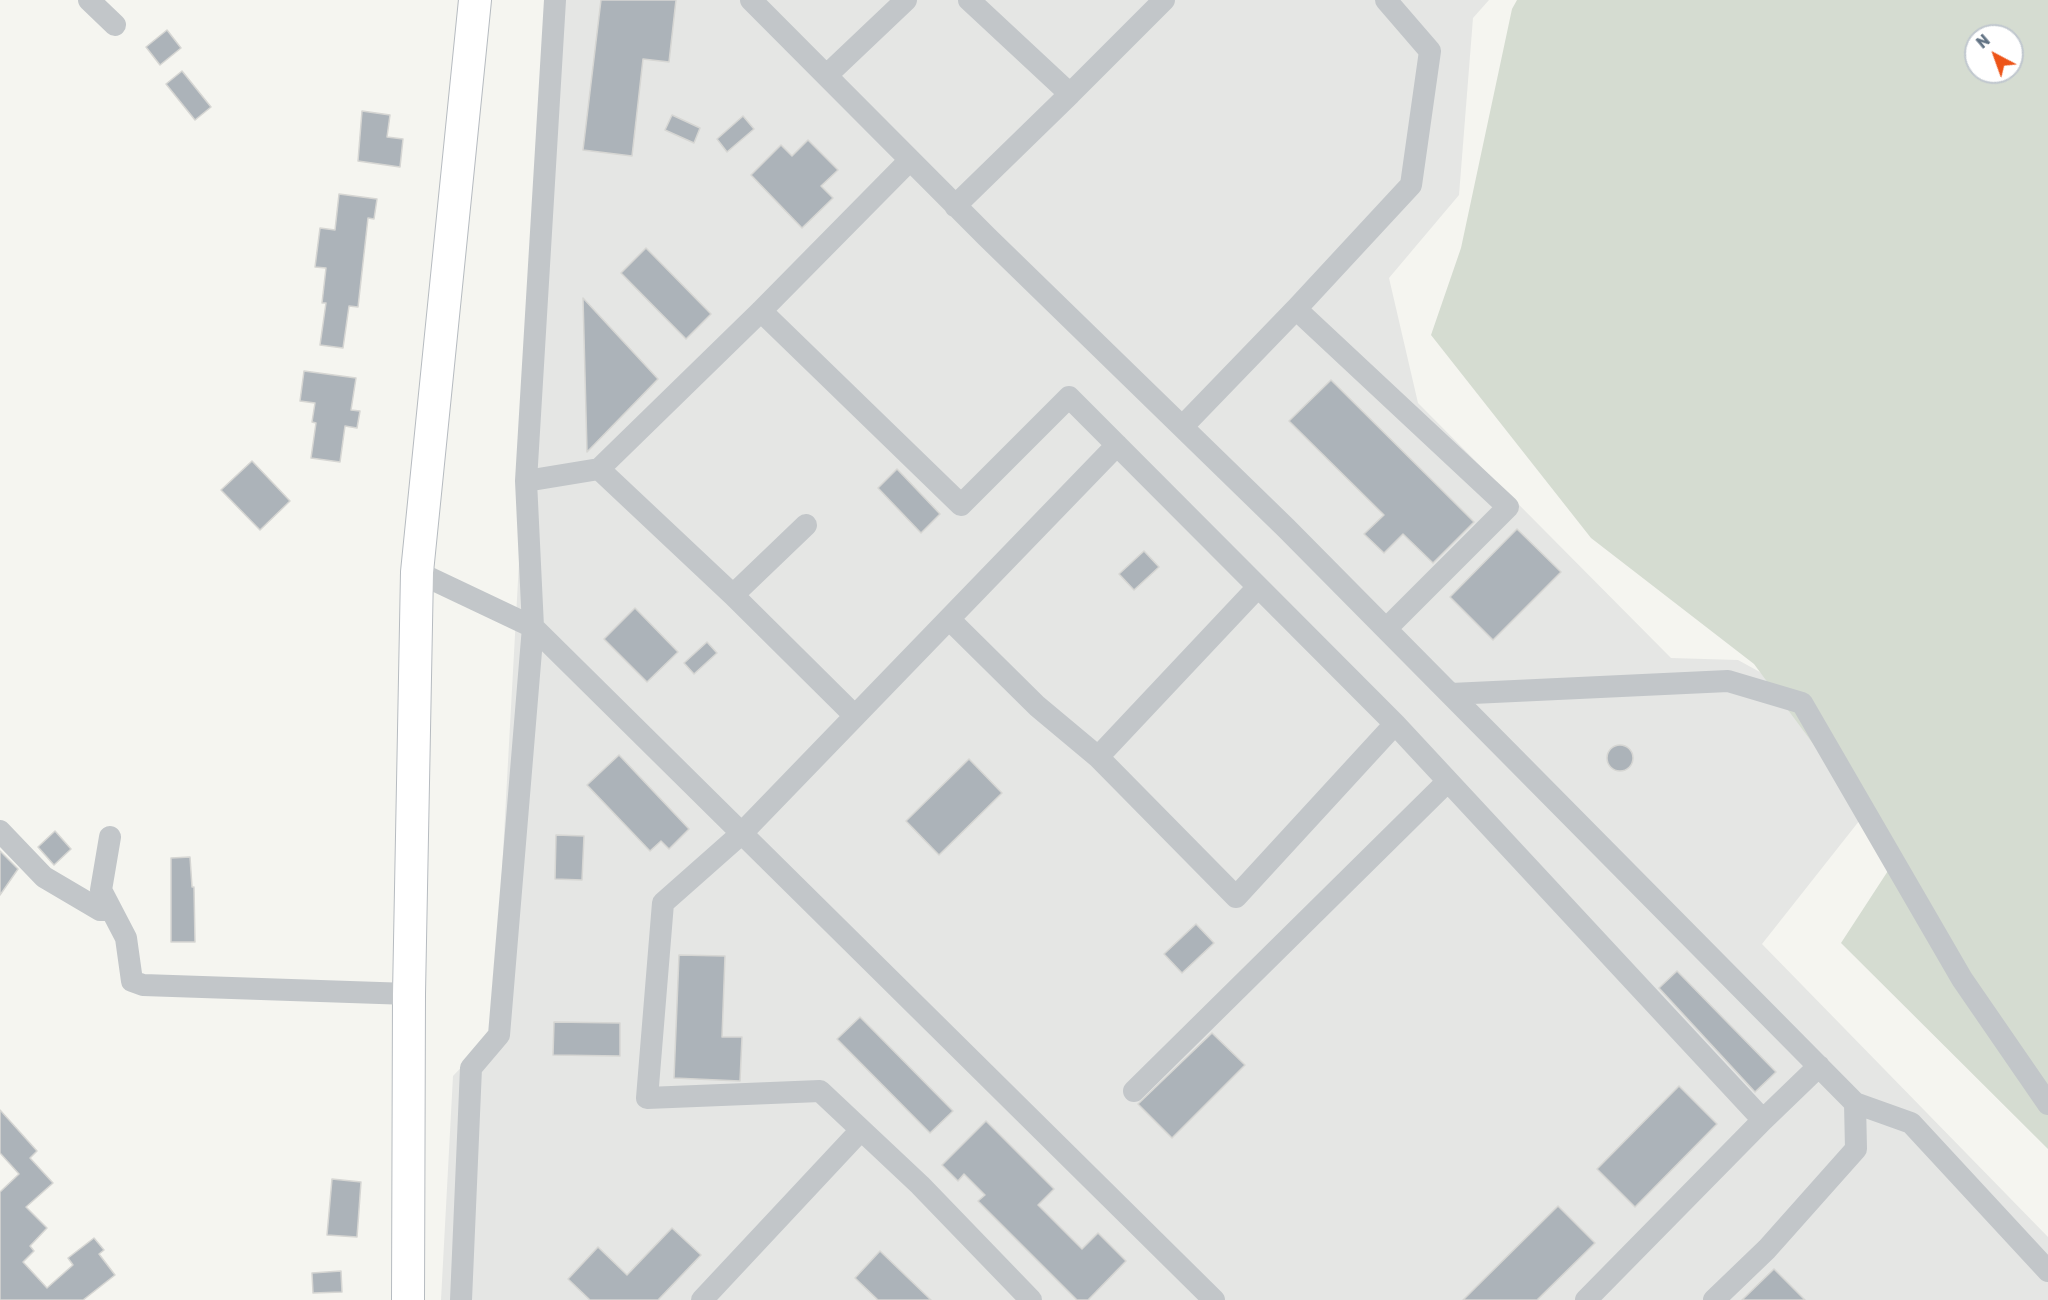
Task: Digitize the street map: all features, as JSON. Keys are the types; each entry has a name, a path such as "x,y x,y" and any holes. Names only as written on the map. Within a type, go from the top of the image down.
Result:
{"street":[{"path":"89,0 115,25"},
{"path":"408,1300 409,994 417,573 476,0"},
{"path":"461,1300 471,1068 499,1035 533,627 526,481 555,0"},
{"path":"751,0 955,206 1183,426 1855,1103 1911,1123 2048,1271"},
{"path":"827,75 906,0"},
{"path":"969,0 1070,94"},
{"path":"955,206 1164,0"},
{"path":"1183,426 1296,309 1410,185 1430,51 1386,0"},
{"path":"526,481 599,469 910,160"},
{"path":"1296,309 1508,507 1386,629"},
{"path":"761,310 961,505 1069,397 1395,724 1763,1120"},
{"path":"1030,1300 920,1185 820,1091 647,1098 663,903 741,834 1117,445"},
{"path":"599,469 733,595 855,716"},
{"path":"733,595 806,525"},
{"path":"417,573 533,627 1214,1300"},
{"path":"1098,757 1258,587"},
{"path":"949,619 1037,706 1098,757 1236,897 1395,724"},
{"path":"1451,694 1728,681 1802,703 1962,979 2048,1104"},
{"path":"1134,1091 1448,781"},
{"path":"0,831 45,877 99,910 111,910"},
{"path":"110,837 101,890 126,938 132,981 143,986 409,994"},
{"path":"1588,1299 1819,1066"},
{"path":"1714,1300 1767,1249 1856,1149 1855,1103"},
{"path":"702,1300 861,1130"}],"shaded area":[{"path":"559,0 1489,0 1473,18 1459,195 1389,278 1418,403 1671,658 1738,660 1809,699 1867,811 1762,944 2048,1237 2048,1300 441,1300 453,1076 493,1034 542,145"},
{"path":"1517,0 2048,0 2048,1149 1841,943 1897,857 1754,664 1591,538 1431,335 1461,248 1512,9"}],"building":[{"path":"601,0 676,0 669,62 643,59 632,156 583,150"},
{"path":"167,30 181,48 160,65 146,47"},
{"path":"182,71 211,107 195,120 166,84"},
{"path":"362,111 390,115 387,137 403,139 400,167 358,161"},
{"path":"672,115 700,128 694,143 665,130"},
{"path":"743,116 754,129 727,152 717,139"},
{"path":"808,140 838,170 821,186 833,198 802,228 751,175 781,145 792,156"},
{"path":"339,194 377,199 374,219 368,218 358,307 349,306 343,348 320,345 326,303 322,303 326,268 315,267 320,228 335,230"},
{"path":"646,248 711,314 686,339 621,273"},
{"path":"583,298 658,379 587,452"},
{"path":"304,371 356,378 351,410 360,411 357,428 345,426 340,462 311,458 316,423 312,422 315,403 300,401"},
{"path":"1331,380 1474,522 1433,563 1403,534 1384,553 1364,534 1384,515 1289,421"},
{"path":"252,461 290,501 260,530 221,490"},
{"path":"897,469 940,514 921,533 878,488"},
{"path":"1517,529 1561,572 1493,640 1450,597"},
{"path":"1144,551 1159,567 1134,590 1119,574"},
{"path":"635,608 678,652 647,682 604,639"},
{"path":"707,642 717,653 694,674 684,663"},
{"path":"1620,745 1629,749 1633,758 1629,767 1620,771 1611,767 1607,758 1611,749"},
{"path":"619,755 689,829 669,849 661,841 650,851 587,785"},
{"path":"969,759 1002,793 939,855 906,821"},
{"path":"55,831 71,849 54,865 38,847"},
{"path":"556,835 584,836 582,880 555,879"},
{"path":"0,851 18,869 0,895"},
{"path":"190,857 192,887 194,887 195,942 171,942 171,858"},
{"path":"1196,924 1214,943 1182,973 1164,954"},
{"path":"679,955 725,956 722,1037 742,1037 740,1081 674,1078"},
{"path":"1677,971 1776,1072 1755,1092 1659,988"},
{"path":"860,1017 953,1111 930,1133 837,1039"},
{"path":"554,1022 620,1023 620,1056 553,1055"},
{"path":"1212,1033 1245,1065 1172,1138 1138,1104"},
{"path":"1679,1086 1717,1124 1635,1207 1597,1169"},
{"path":"0,1110 37,1151 30,1158 53,1183 26,1207 47,1228 30,1246 34,1251 23,1262 47,1288 73,1265 68,1258 94,1238 104,1250 99,1254 115,1275 83,1300 0,1300 0,1192 19,1174 0,1153"},
{"path":"986,1121 1054,1189 1038,1205 1082,1249 1098,1233 1126,1261 1088,1300 1077,1300 978,1201 985,1195 964,1174 958,1181 942,1165"},
{"path":"332,1179 361,1182 357,1237 327,1235"},
{"path":"1558,1206 1595,1243 1537,1300 1463,1300"},
{"path":"672,1228 701,1255 658,1300 590,1300 568,1279 598,1247 627,1275"},
{"path":"880,1251 931,1300 878,1300 855,1278"},
{"path":"1774,1269 1805,1300 1742,1300"},
{"path":"341,1271 342,1292 313,1293 312,1273"}]}
